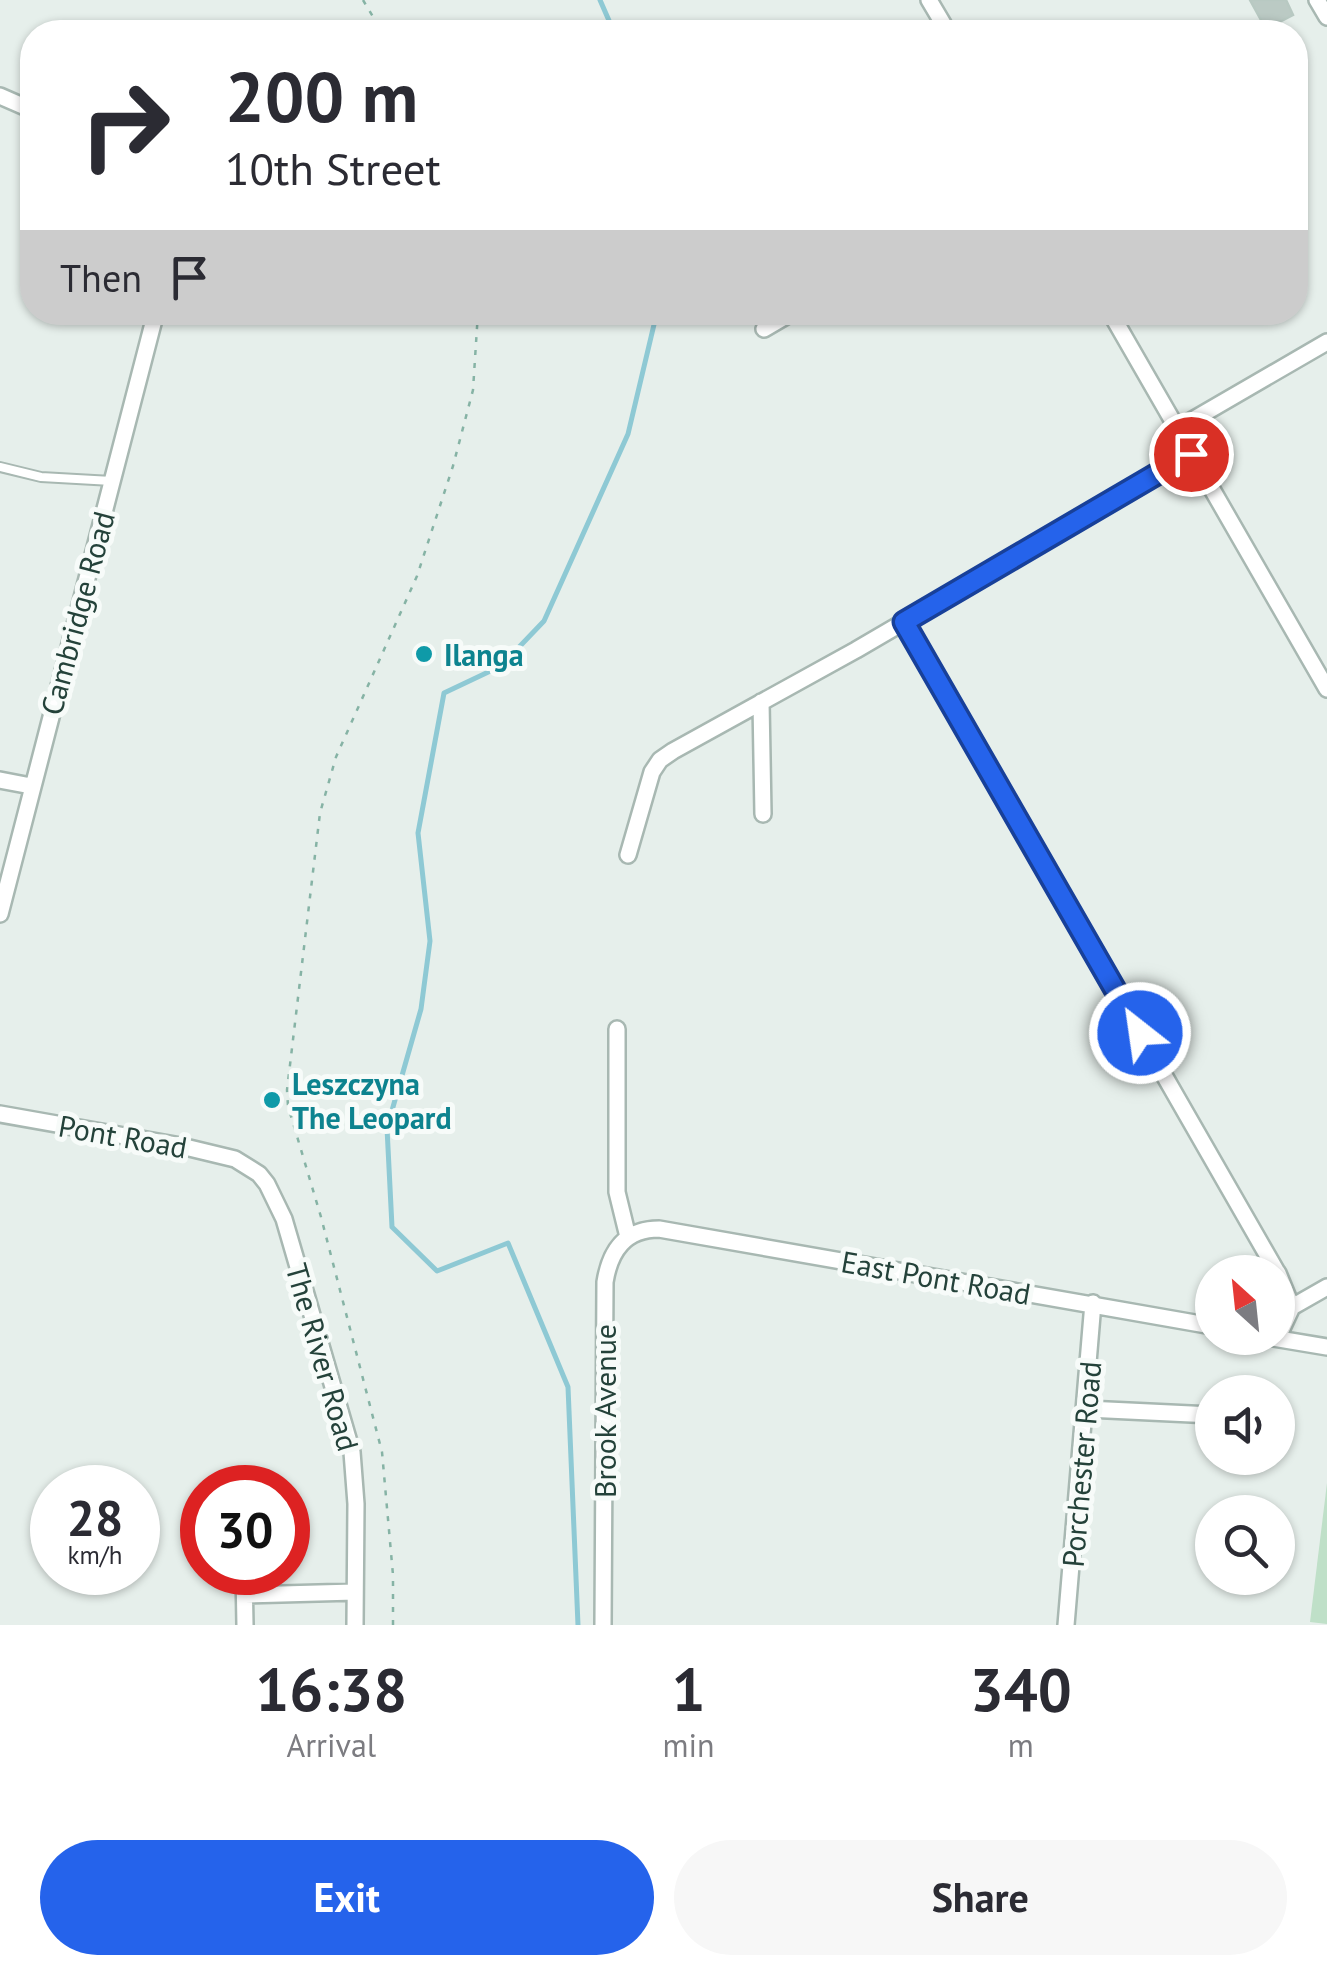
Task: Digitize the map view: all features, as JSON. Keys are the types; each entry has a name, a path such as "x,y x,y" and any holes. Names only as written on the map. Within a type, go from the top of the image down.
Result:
{"street":[{"path":"1317,0 1327,17"},
{"name":"Cambridge Road","path":"0,914 153,325"},
{"path":"764,329 771,325"},
{"path":"1117,325 1327,688"},
{"path":"1177,429 1327,342"},
{"path":"628,856 646,790 660,760 1191,454"},
{"path":"904,622 1267,1255"},
{"path":"761,702 763,814"},
{"path":"0,780 31,786"},
{"path":"617,1029 616,1192 628,1237"},
{"name":"Pont Road","path":"0,1114 181,1146 245,1163"},
{"name":"The River Road","path":"245,1163 268,1184 284,1219 346,1424 355,1478 355,1625"},
{"name":"East Pont Road","path":"628,1237 647,1229 659,1230 1195,1323"},
{"name":"Brook Avenue","path":"604,1625 605,1282 612,1254 628,1237"},
{"path":"1295,1305 1327,1287"},
{"name":"Porchester Road","path":"1066,1625 1093,1303"},
{"path":"1295,1341 1327,1347"},
{"path":"1087,1409 1195,1414"},
{"path":"310,1593 355,1592"},
{"path":"245,1595 245,1625"}],"lane":[{"path":"0,467 56,478 112,480"}],"path":[{"path":"393,1625 393,1576 382,1452 321,1216 288,1106 287,1090 320,813 336,757 417,576 453,466 473,390 477,325"}],"green space":[{"path":"1327,1483 1327,1624 1310,1622"}],"building":[{"path":"1250,0 1286,0 1293,15 1283,20 1261,20"}],"waterway":[{"path":"600,0 609,20"},
{"path":"578,1625 568,1387 508,1243 437,1271 392,1227 387,1128 421,1009 430,941 418,833 444,693 501,666 544,621 628,434 654,325"}],"place":[{"name":"Ilanga","path":"424,654"},
{"name":"Leszczyna The Leopard","path":"272,1100"}],"route":[{"path":"1140,1033 904,622 1191,454"}]}
